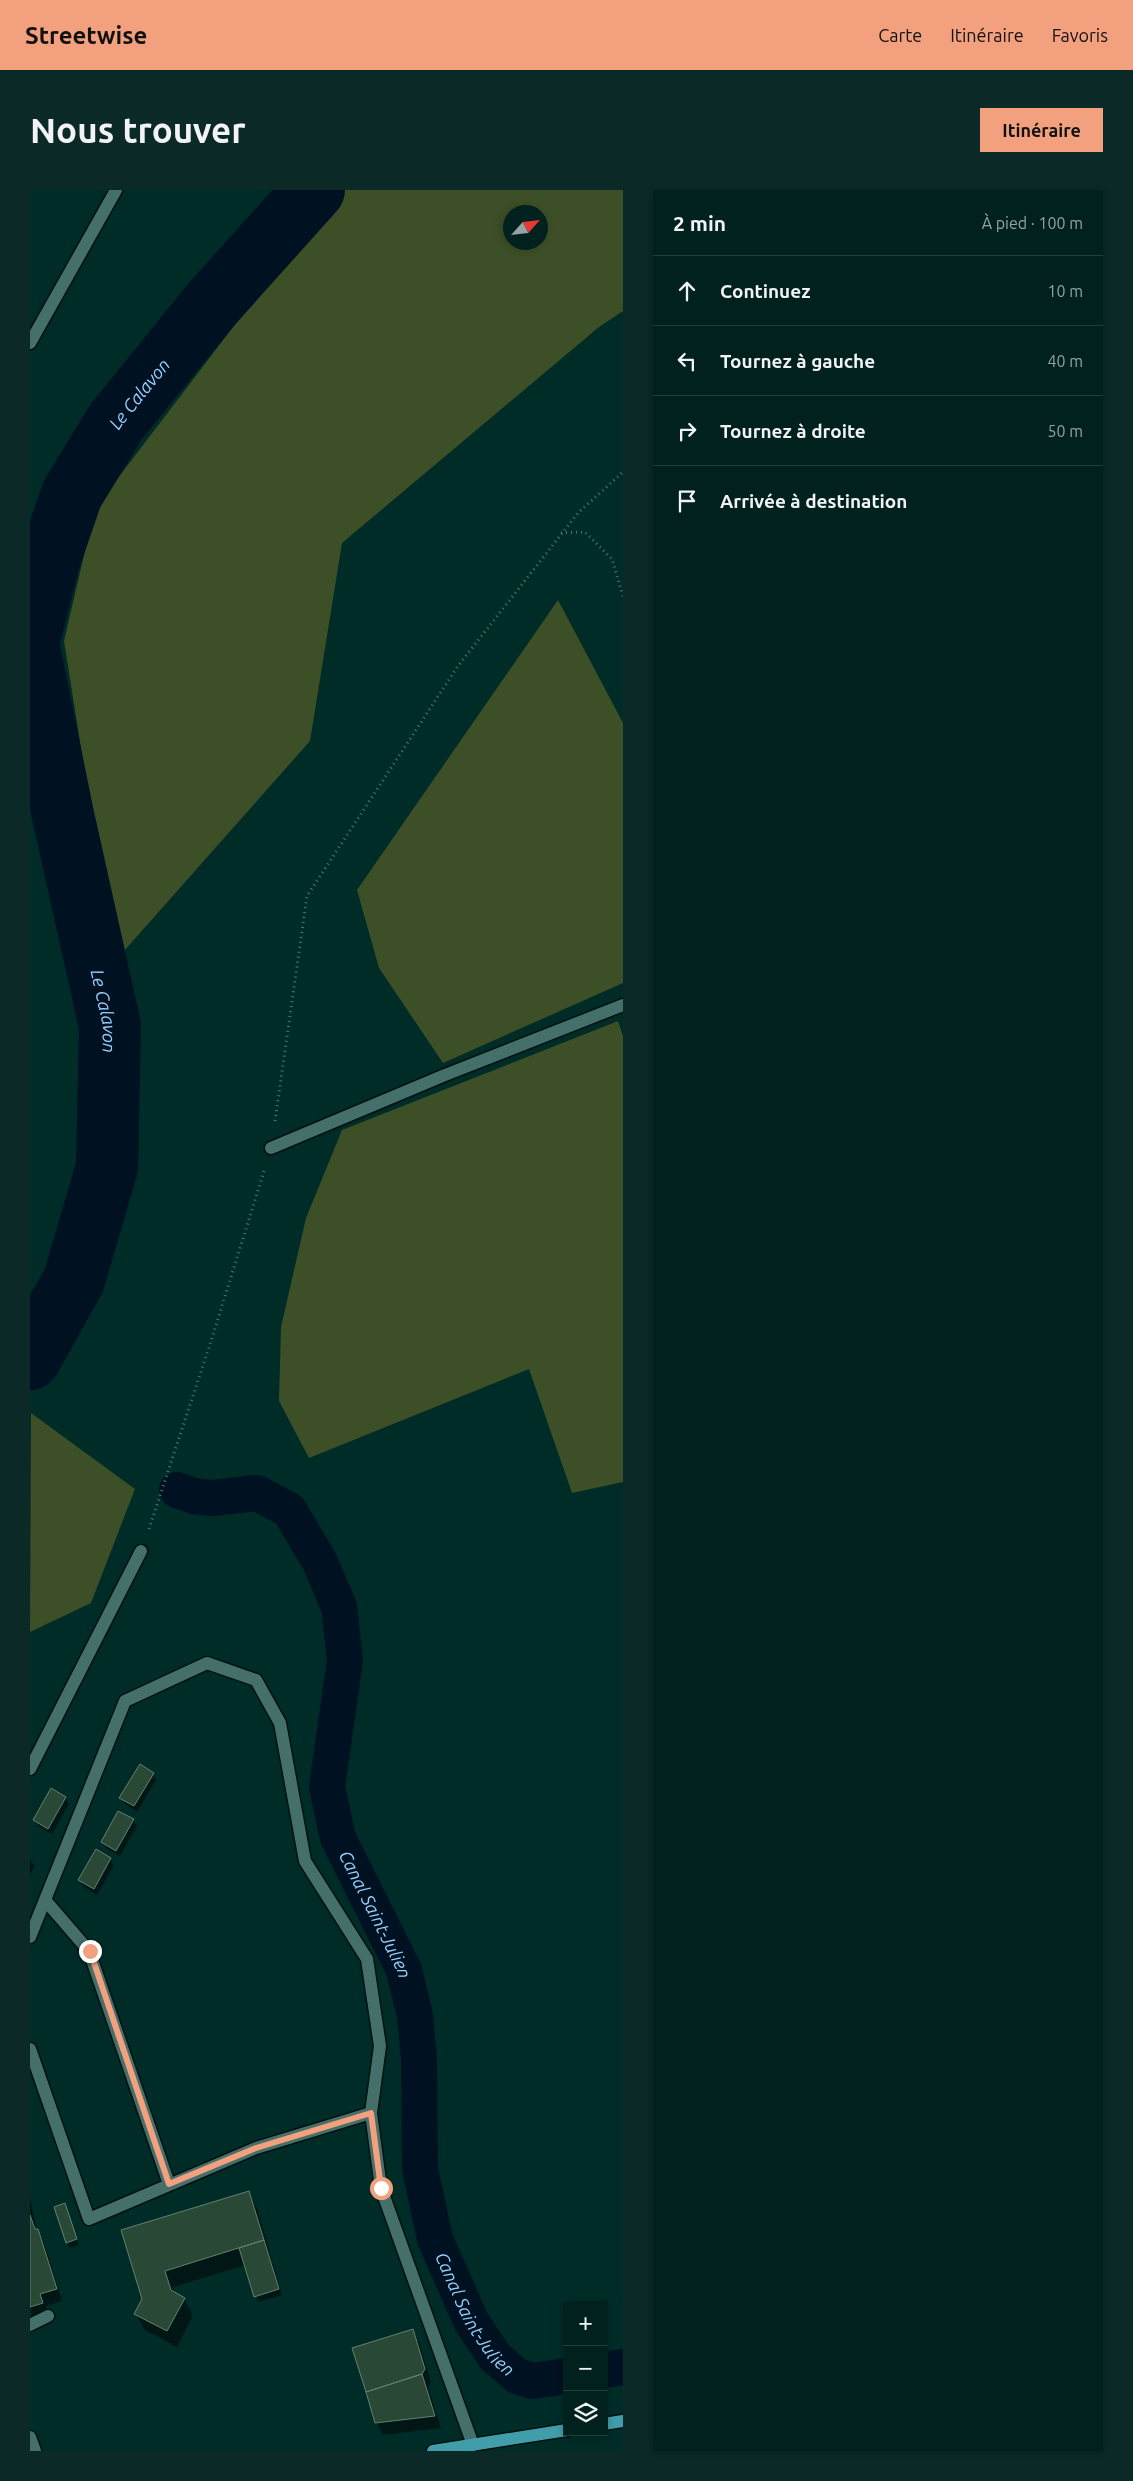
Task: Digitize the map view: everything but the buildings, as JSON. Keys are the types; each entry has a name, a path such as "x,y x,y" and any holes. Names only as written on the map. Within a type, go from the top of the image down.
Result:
{"main road":[{"path":"608,2423 623,2421"},
{"path":"433,2451 563,2431"}],"street":[{"path":"30,344 116,190"},
{"path":"271,1148 445,1075 623,1005"},
{"path":"30,1769 141,1551"},
{"path":"30,1937 126,1701 207,1663 256,1680 280,1723 305,1861 367,1959 380,2046 371,2113 381,2188 473,2445"},
{"path":"45,1900 90,1951 169,2184"},
{"path":"30,2049 89,2219 256,2148 371,2113"},
{"path":"30,2325 48,2316"},
{"path":"30,2437 35,2451"}],"path":[{"path":"141,1551 213,1335 271,1148 307,896 458,666 578,512 623,472"},
{"path":"561,533 585,532 612,559 623,596"}],"green space":[{"path":"342,190 623,190 623,311 599,327 342,543 310,741 124,951 90,804 64,641 95,508 240,318"},
{"path":"558,600 623,723 623,983 443,1063 379,968 357,890"},
{"path":"618,1021 623,1036 623,1482 572,1493 529,1369 309,1458 279,1401 281,1327 306,1218 342,1130"},
{"path":"31,1413 135,1489 91,1603 30,1632"}],"waterway":[{"name":"Le Calavon","path":"30,636 49,561 72,494 116,422 210,306 314,190"},
{"name":"Le Calavon","path":"30,653 63,815 110,1026 107,1167 74,1280 30,1359"},
{"name":"Canal Saint-Julien","path":"177,1490 194,1496 212,1498 257,1493 289,1510 320,1562 339,1607 345,1660 327,1787 338,1838 404,1970 415,2016 419,2058 420,2169 435,2239 471,2321 495,2357 517,2376 533,2381 563,2377"},
{"name":"Canal Saint-Julien","path":"608,2369 623,2367"}],"route":[{"path":"90,1951 169,2184 256,2148 371,2113 381,2188"}]}
